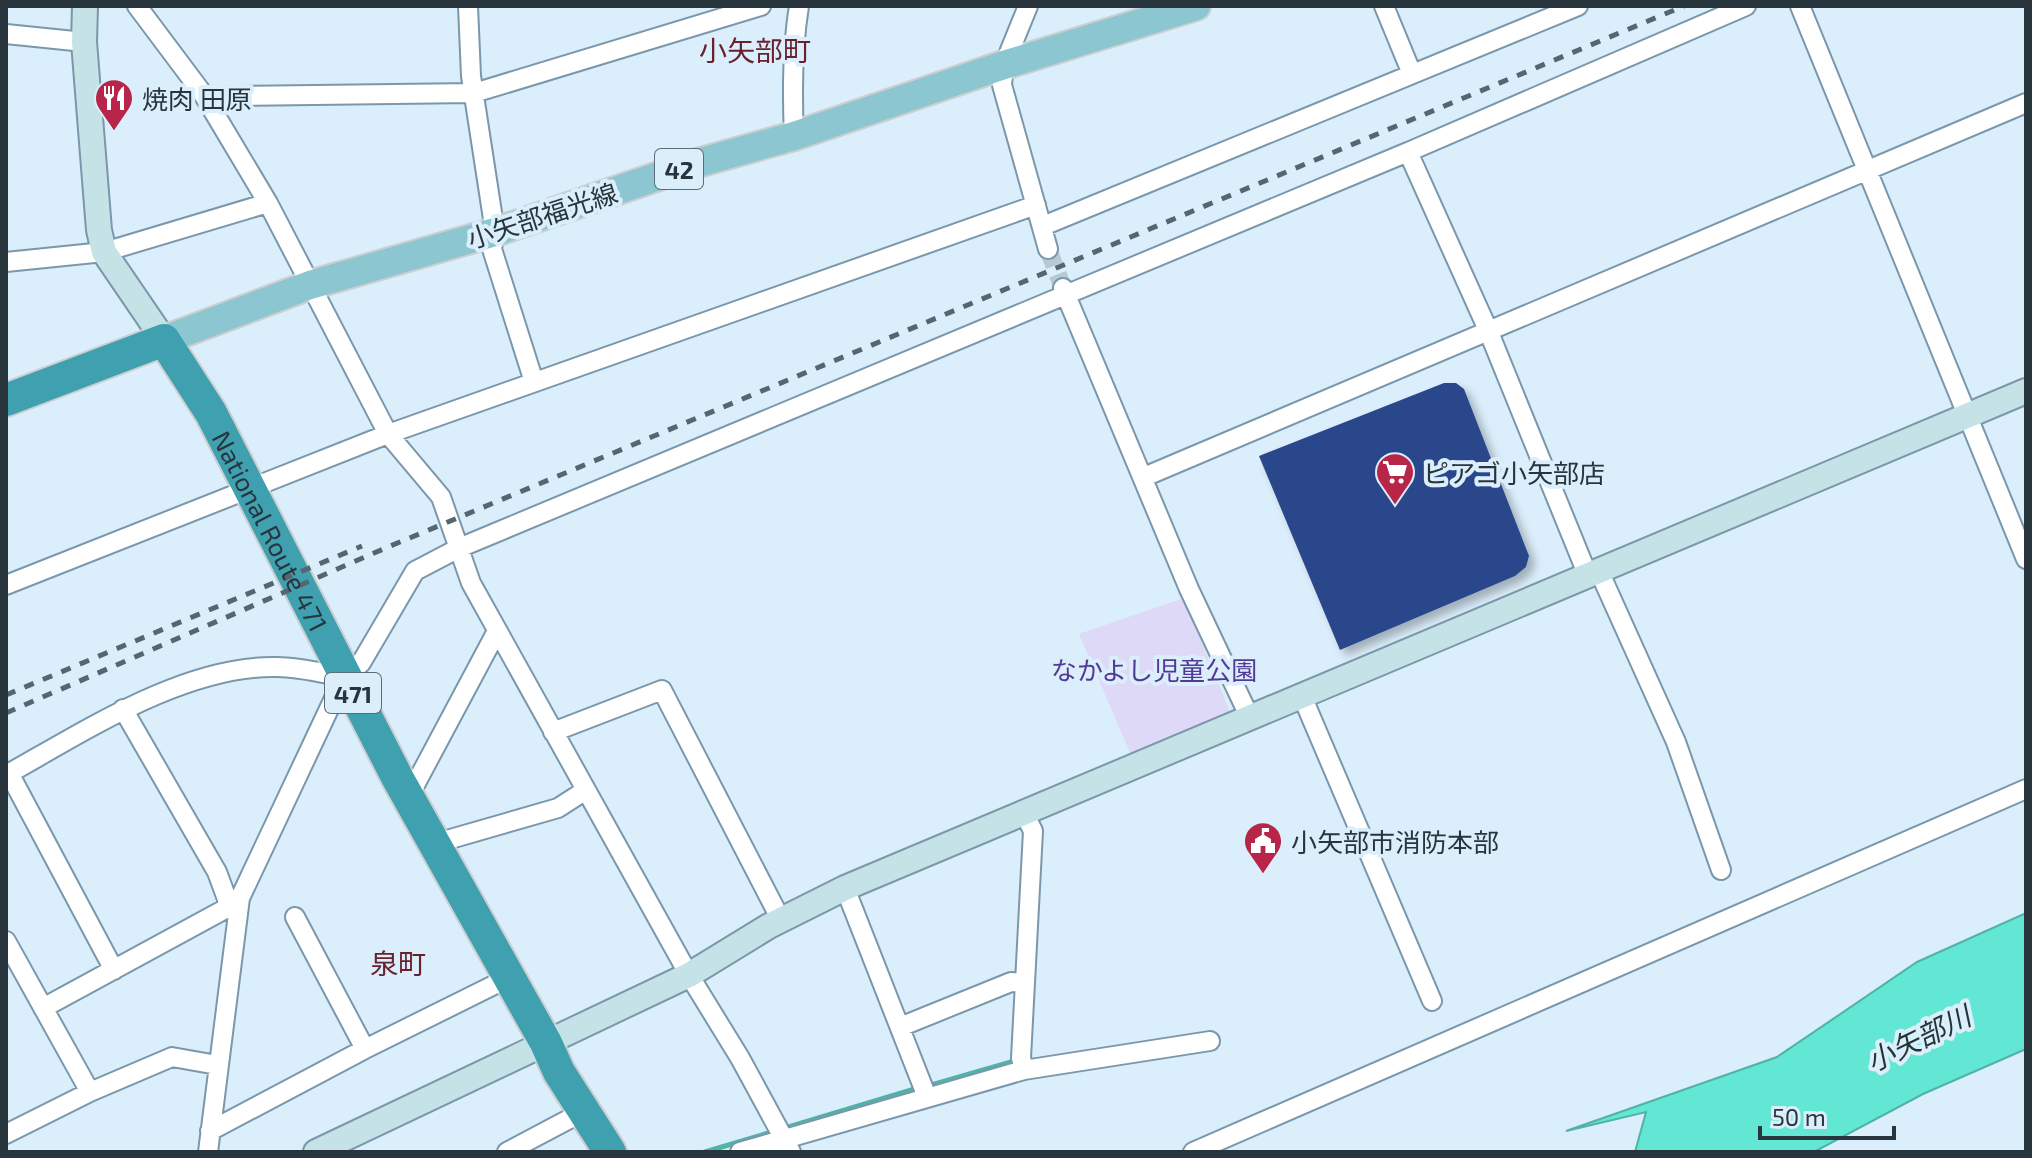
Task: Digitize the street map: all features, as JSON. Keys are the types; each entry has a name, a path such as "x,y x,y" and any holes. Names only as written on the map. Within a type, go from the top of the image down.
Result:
{"highway":[{"path":"6,400 164,340"},
{"name":"National Route 471","path":"164,340 211,413 344,677 433,844 546,1043 568,1068 610,1152"},
{"name":"National Route 471","path":"589,1108 624,1152"}],"main road":[{"name":"小矢部福光線","path":"164,340 310,285 495,232 694,164 794,136 1004,65 1196,6"}],"street":[{"path":"85,6 84,42 99,230 104,252 164,340"},
{"path":"137,6 209,104 268,203 388,434 441,497 471,583 689,975 788,1145"},
{"path":"468,6 474,93 495,232 492,249 534,382"},
{"path":"209,104 228,96 474,93 761,6"},
{"path":"794,136 794,64 799,6"},
{"path":"1028,6 1004,65 1002,85 1048,249"},
{"path":"1384,6 1412,74"},
{"path":"1043,226 1578,6"},
{"path":"208,1152 240,898 344,677 361,663 415,571 459,548 1064,292 1408,152 1746,6"},
{"path":"1800,6 2026,559"},
{"path":"6,34 84,42"},
{"path":"1144,477 2026,103"},
{"path":"1408,152 1593,574 1676,742 1721,870"},
{"path":"6,262 104,252 268,203"},
{"path":"6,585 388,434 1036,205"},
{"path":"1064,292 1189,589 1250,718"},
{"path":"316,1152 689,975 781,920 845,888 2026,391"},
{"path":"408,798 497,631"},
{"path":"114,970 8,774 123,709 204,678 239,669 279,667 344,677"},
{"path":"553,732 662,690 781,920"},
{"path":"1302,696 1432,1001"},
{"path":"43,1008 227,908 227,899 217,872 123,709"},
{"path":"1193,1152 2026,789"},
{"path":"433,844 558,808 586,790"},
{"path":"1024,813 1033,831 1021,1058 1024,1070"},
{"path":"845,888 927,1097"},
{"path":"295,917 365,1049"},
{"path":"6,941 15,978 43,1008 90,1092"},
{"path":"210,1131 508,978"},
{"path":"900,1027 1011,982 1024,983"},
{"path":"740,1152 788,1145 927,1097 1024,1070 1210,1041"},
{"path":"6,1134 90,1092 172,1057 217,1065"},
{"path":"507,1152 589,1108"}],"green space":[{"name":"なかよし児童公園","path":"1184,598 1231,715 1132,757 1079,634"}],"water":[{"name":"小矢部川","path":"2026,913 2026,1049 1923,1094 1814,1152 1635,1152 1646,1112 1566,1131 1777,1057 1917,962"}],"building":[{"name":"ピアゴ小矢部店","path":"1444,383 1456,383 1464,389 1529,556 1526,567 1515,576 1340,650 1259,456"}],"waterway":[{"path":"928,1086 1011,1062"},
{"path":"705,1152 918,1088"}],"tunnel":[{"path":"1048,249 1063,288"}],"railway":[{"path":"6,713 388,547 1684,6"},
{"path":"6,695 362,546"}],"place":[{"name":"焼肉 田原","path":"114,132"},
{"name":"ピアゴ小矢部店","path":"1395,506"},
{"name":"小矢部市消防本部","path":"1263,875"}],"district":[{"name":"小矢部町","path":"755,50"},
{"name":"泉町","path":"398,963"}]}
